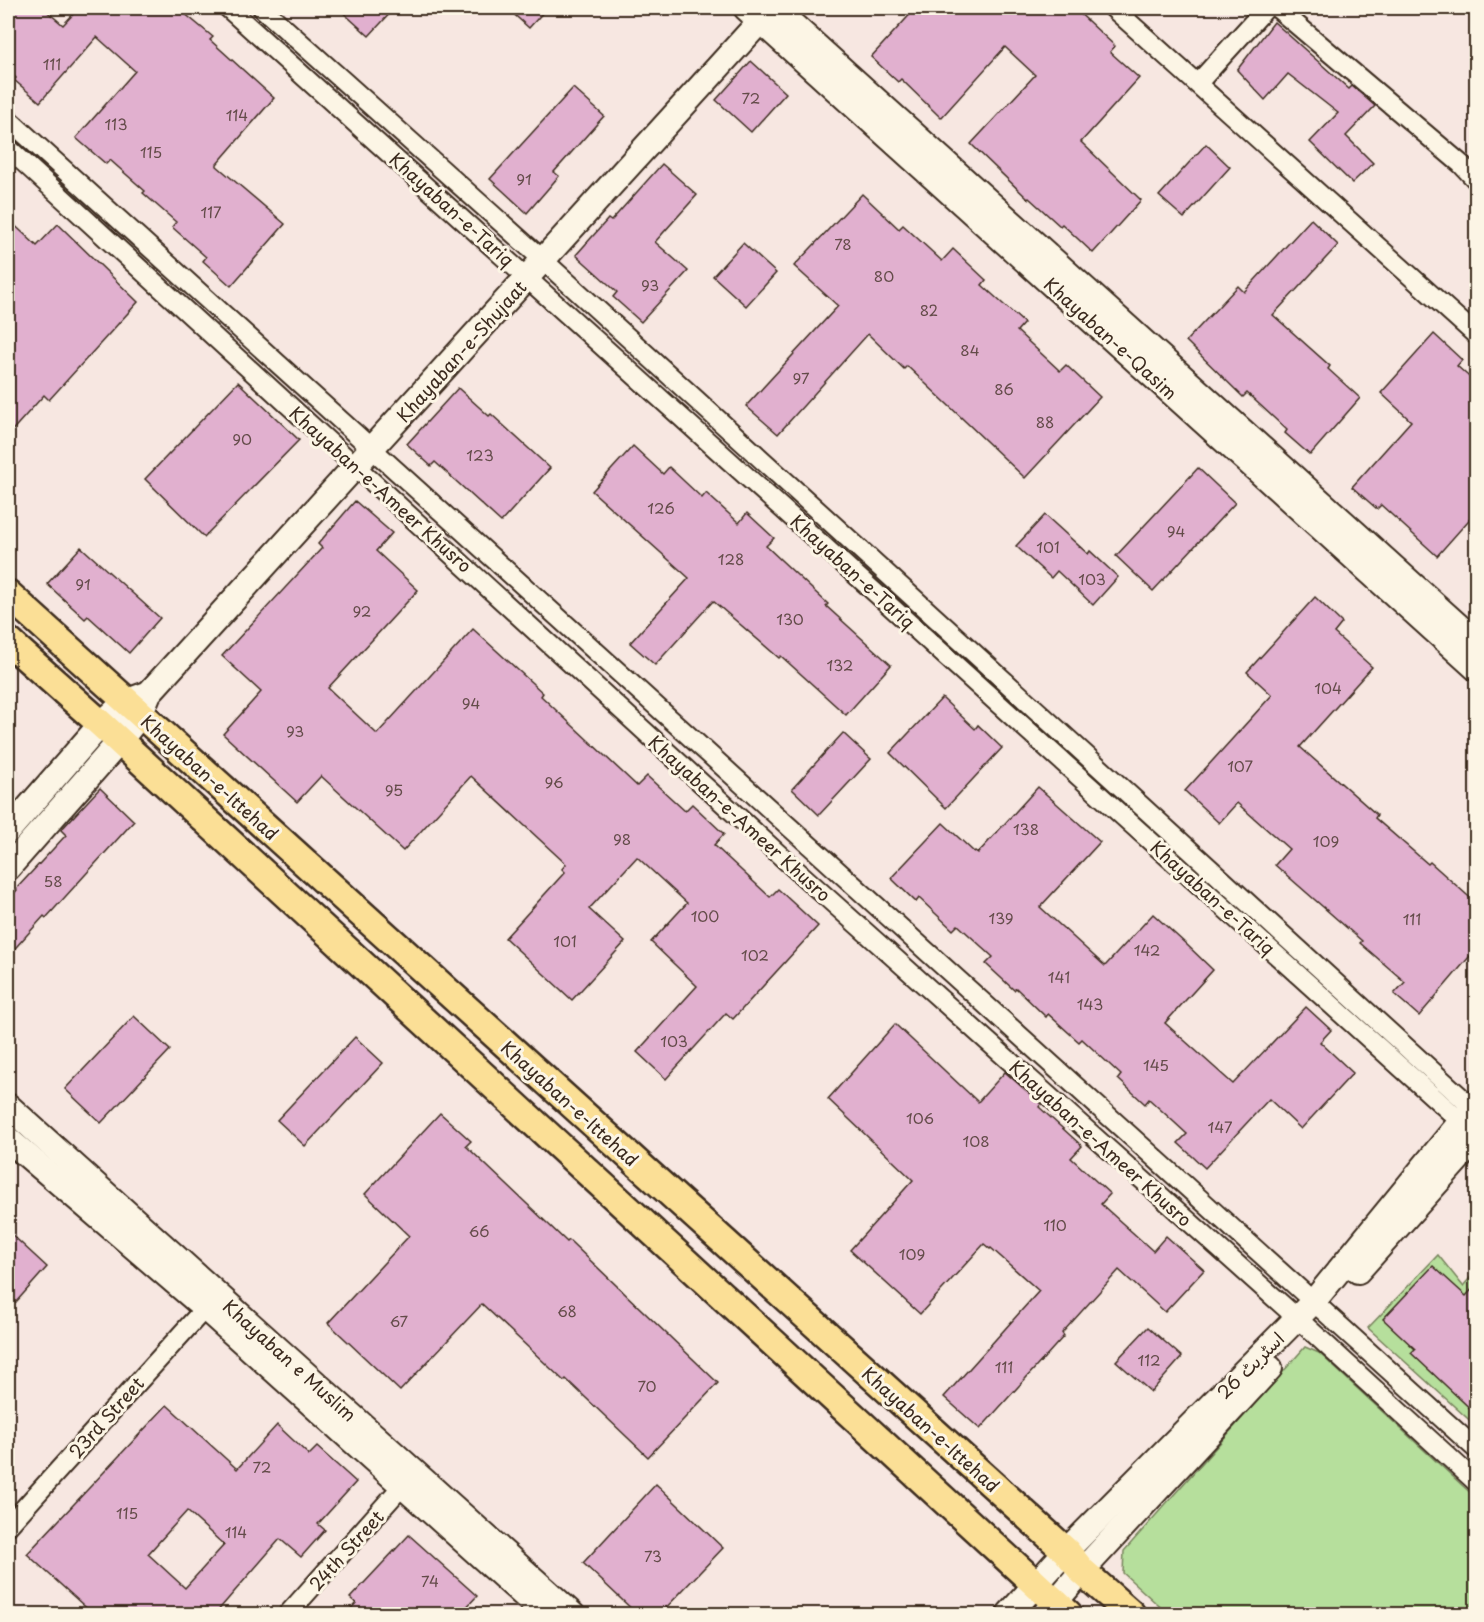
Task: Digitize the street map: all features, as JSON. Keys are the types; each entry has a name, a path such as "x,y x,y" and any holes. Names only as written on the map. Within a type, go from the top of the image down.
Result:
{"main road":[{"name":"Khayaban-e-Ittehad","path":"8,594 137,706 1131,1614"},
{"name":"Khayaban-e-Ittehad","path":"8,641 1035,1586 1056,1611"},
{"path":"116,702 137,706 146,729 136,735 132,747 112,735 102,717 111,712 116,702"}],"street":[{"name":"Khayaban-e-Tariq","path":"228,8 535,269 984,662 1203,861 1473,1120"},
{"name":"Khayaban-e-Tariq","path":"262,8 535,269 967,675 1190,876 1473,1120"},
{"path":"1113,8 1476,335"},
{"path":"1198,83 1266,8"},
{"path":"1278,8 1461,164 1476,180"},
{"name":"Khayaban-e-Shujaat","path":"137,706 535,269 763,11"},
{"name":"Khayaban-e-Qasim","path":"763,11 1476,642"},
{"name":"Khayaban-e-Qasim","path":"763,11 1476,668"},
{"name":"Khayaban-e-Ameer Khusro","path":"8,119 784,859 1310,1314 1476,1449"},
{"name":"Khayaban-e-Ameer Khusro","path":"8,148 768,807 1310,1314 1476,1482"},
{"path":"967,675 973,679 983,676 986,669 984,662"},
{"path":"8,831 112,735"},
{"path":"8,868 112,735"},
{"path":"746,824 755,827 763,823 768,816 768,807"},
{"path":"784,859 780,852 782,840 794,835 802,838"},
{"path":"1190,876 1187,870 1189,864 1194,860 1203,861"},
{"name":"Khayaban e Muslim","path":"8,1106 313,1393 403,1485 545,1614"},
{"name":"اسٹریٹ 26","path":"1010,1614 1035,1586 1074,1561 1310,1314 1473,1120"},
{"name":"Khayaban e Muslim","path":"8,1139 205,1308 313,1393 572,1614"},
{"name":"23rd Street","path":"8,1526 205,1308"},
{"name":"24th Street","path":"288,1614 403,1485"},
{"name":"اسٹریٹ 26","path":"1056,1611 1074,1561"}],"green space":[{"path":"1438,1255 1463,1286 1476,1271 1476,1426 1368,1328"},
{"path":"1305,1347 1319,1353 1476,1498 1476,1614 1168,1614 1123,1573 1124,1551"}],"building":[{"path":"15,8 43,8 63,25 79,8 178,8 213,37 210,40 274,98 217,164 285,224 231,286 203,261 206,257 172,227 176,222 143,193 145,191 110,160 106,164 76,138 135,71 97,37 40,102 14,80 16,78 8,70 8,17"},
{"path":"338,8 395,8 369,36"},
{"path":"507,8 547,8 529,28"},
{"path":"916,8 1074,8 1115,46 1110,52 1139,78 1081,142 1141,200 1093,253 1062,224 1060,226 1028,199 971,144 1035,75 1005,47 941,118 901,79 898,82 871,57"},
{"path":"1274,22 1349,89 1352,86 1375,106 1346,136 1373,163 1352,183 1310,142 1338,113 1288,74 1265,100 1237,70"},
{"path":"751,61 786,93 751,132 716,100"},
{"path":"573,88 604,116 554,172 559,176 527,213 490,179"},
{"path":"1206,144 1230,167 1184,218 1159,196"},
{"path":"662,164 697,195 655,242 688,271 641,322 613,297 617,292 576,255 608,219 611,221"},
{"path":"862,194 899,229 903,225 942,261 953,249 986,280 982,285 1024,323 1017,331 1060,371 1066,365 1100,397 1025,478 907,366 904,369 868,334 778,434 746,406 838,306 794,266"},
{"path":"8,219 37,246 58,224 138,302 49,400 44,395 8,435"},
{"path":"1311,219 1338,245 1273,315 1330,366 1328,369 1360,398 1310,455 1285,433 1287,430 1247,393 1243,397 1186,341 1238,286 1244,292"},
{"path":"743,243 776,273 746,306 713,276"},
{"path":"1434,334 1462,360 1457,366 1476,383 1476,512 1437,556 1381,505 1377,509 1352,487 1411,421 1381,393"},
{"path":"238,382 299,440 204,537 145,479"},
{"path":"458,388 489,416 491,414 550,468 501,522 435,462 431,466 407,444"},
{"path":"633,446 663,474 669,467 702,498 706,493 739,523 747,513 774,538 766,546 828,604 826,606 891,665 846,715 781,656 779,658 713,601 655,665 630,643 689,578 592,491"},
{"path":"1198,468 1235,503 1153,591 1116,556"},
{"path":"355,501 392,533 376,551 418,590 328,688 377,734 473,629 543,693 541,696 637,786 647,776 685,811 692,804 724,834 714,845 770,897 778,889 818,926 733,1019 726,1013 666,1079 637,1052 697,986 651,942 687,903 637,857 589,909 625,942 572,1000 505,938 565,872 562,869 566,864 471,776 403,851 321,776 297,802 223,734 261,692 222,656 322,548 318,544"},
{"path":"1045,515 1088,554 1090,551 1118,577 1093,605 1057,571 1051,578 1016,546"},
{"path":"81,547 160,618 129,653 88,616 85,619 47,584"},
{"path":"1315,597 1342,623 1334,633 1372,667 1300,747 1377,815 1375,818 1476,903 1476,949 1419,1016 1394,994 1405,982 1275,865 1289,849 1237,803 1219,823 1185,791 1272,695 1247,672"},
{"path":"942,698 975,729 978,725 1002,748 946,808 890,753"},
{"path":"843,733 871,759 819,815 792,789"},
{"path":"1038,787 1100,842 1040,907 1105,966 1153,914 1186,944 1213,970 1165,1023 1233,1084 1306,1007 1331,1030 1320,1042 1353,1073 1301,1129 1269,1099 1205,1168 1178,1143 1187,1134 1149,1099 1145,1104 1118,1079 1121,1075 1082,1039 1079,1042 1048,1014 1046,1017 1016,988 1014,990 986,964 993,957 958,925 953,930 919,898 916,902 891,878 943,823 974,852 978,853"},
{"path":"100,788 134,821 46,918 44,916 8,956 8,900 66,835 61,830"},
{"path":"134,1016 170,1050 101,1123 65,1089"},
{"path":"895,1024 978,1102 1005,1072 1041,1104 1039,1107 1082,1146 1071,1158 1110,1194 1101,1204 1153,1251 1166,1236 1204,1270 1165,1312 1119,1270 1062,1333 1064,1336 980,1429 944,1397 1039,1291 984,1244 920,1314 850,1250 913,1180 828,1099"},
{"path":"355,1037 383,1063 305,1146 277,1120"},
{"path":"440,1113 471,1141 466,1146 567,1242 569,1240 718,1383 648,1457 482,1304 400,1391 328,1323 409,1236 365,1194"},
{"path":"8,1231 47,1267 8,1311"},
{"path":"1433,1266 1466,1296 1476,1285 1476,1414 1411,1353 1415,1349 1383,1319"},
{"path":"1148,1327 1182,1357 1151,1392 1116,1361"},
{"path":"167,1405 237,1469 277,1425 309,1455 317,1447 356,1482 318,1524 325,1530 301,1557 280,1539 215,1614 93,1614 27,1554","holes":["187,1511 224,1545 185,1588 148,1554"]},
{"path":"656,1484 723,1548 660,1614 637,1614 583,1563"},
{"path":"409,1535 477,1596 460,1614 346,1614 356,1603 350,1598"}]}
